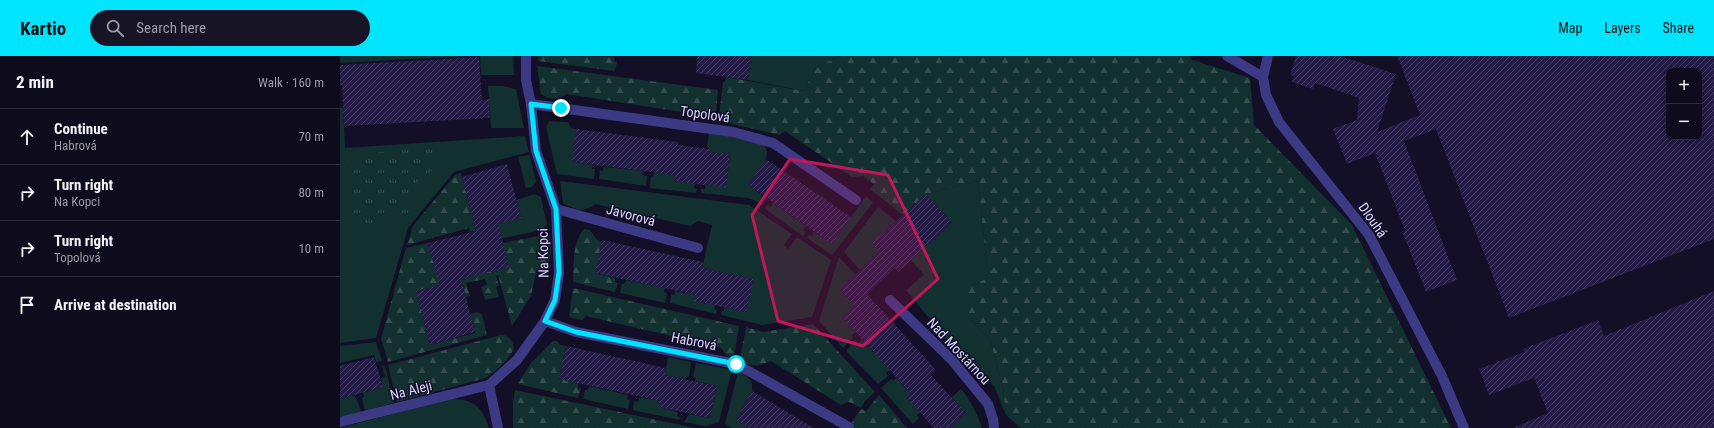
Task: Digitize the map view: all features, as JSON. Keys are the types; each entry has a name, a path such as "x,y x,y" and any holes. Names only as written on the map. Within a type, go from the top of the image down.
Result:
{"street":[{"name":"Na Kopci","path":"489,385 517,360 545,321 555,300 559,272 556,209 536,151 531,104 526,80 526,56"},
{"path":"1227,56 1263,77 1268,56"},
{"name":"Dlouhá","path":"1263,77 1266,95 1279,122 1370,234 1442,376 1464,428"},
{"name":"Topolová","path":"531,104 733,132 772,143 856,200"},
{"name":"Javorová","path":"556,209 698,248"},
{"name":"Nad Mostárnou","path":"890,300 952,360 988,404 993,419 994,428"},
{"name":"Habrová","path":"545,321 576,332 736,364 849,427"},
{"path":"489,385 498,428"},
{"name":"Na Aleji","path":"340,422 489,385"}],"highlighted area":[{"path":"790,159 888,175 938,279 863,346 778,321 752,215"}],"green space":[{"path":"340,56 470,56 340,63"},
{"path":"480,56 513,56 514,75 481,75"},
{"path":"539,56 614,57 614,61 617,62 615,71 538,61"},
{"path":"751,56 841,56 816,67 804,91 748,80"},
{"path":"841,56 1189,56 1192,60 1250,78 1254,125 1352,225 1451,428 1021,428 1006,415 1003,387 990,340 969,318 967,295 972,285 988,278 978,181 926,194 903,215 870,189 874,184 863,176 852,177 785,131 779,135 724,122 719,117 723,82 725,82 726,77 804,91 816,67"},
{"path":"537,66 718,90 716,113 707,116 567,94 560,98 551,99 541,94"},
{"path":"488,86 503,86 516,89 524,128 491,128"},
{"path":"340,108 343,108 345,148 525,136 529,152 454,172 408,228 376,338 340,343"},
{"path":"549,121 568,122 571,128 576,129 573,162 593,165 592,169 595,169 594,179 557,174 546,127"},
{"path":"709,132 762,143 766,148 766,159 760,170 748,185 764,197 762,207 754,200 748,198 701,193 701,189 705,189 705,185 726,187 730,155 709,152 709,148 707,148"},
{"path":"436,147 436,168 413,185 409,214 349,228 348,155"},
{"path":"530,155 536,182 532,187 526,188 518,157"},
{"path":"604,167 643,171 642,175 647,176 646,186 599,179 600,170 603,171"},
{"path":"654,172 675,175 674,181 695,183 694,188 697,189 696,193 650,188 651,176 653,177"},
{"path":"461,173 476,231 470,232 469,228 407,245 413,226 455,175"},
{"path":"560,181 749,205 792,234 784,245 788,249 797,237 831,260 812,317 762,325 721,315 722,311 724,311 724,307 746,312 753,279 702,268 712,225 698,221 690,226 595,204 587,209 575,209 563,203"},
{"path":"978,181 988,278 972,285 969,318 990,340 1003,387 1006,415 994,386 979,370 954,349 906,290 924,275 911,260 952,223 926,194"},
{"path":"535,194 541,197 547,225 542,230 500,239 492,225 521,218 516,200"},
{"path":"866,196 873,203 832,255 807,238 809,235 812,236 814,232 832,244"},
{"path":"773,203 806,226 803,230 805,232 803,236 765,209 767,205 771,207"},
{"path":"878,207 896,221 872,243 879,252 860,270 844,252"},
{"path":"584,229 590,230 597,240 602,241 595,273 615,278 615,282 618,283 615,292 573,282 577,241"},
{"path":"544,235 550,238 550,258 546,265 536,272 531,296 512,326 498,275 496,276 499,286 496,287 499,297 485,300 481,287 487,285 485,279 466,283 470,296 466,297 461,279 503,243"},
{"path":"428,243 434,265 445,284 416,291 430,345 475,333 470,314 478,312 482,315 487,335 388,362 381,339 406,248"},
{"path":"839,257 856,275 839,289 854,306 842,317 855,332 852,335 853,337 843,348 819,321"},
{"path":"626,280 665,288 664,292 667,293 665,303 620,293 622,284 624,284"},
{"path":"573,288 739,326 734,357 726,355 721,348 586,316 582,320 571,318 569,315"},
{"path":"675,291 696,295 715,305 714,309 717,310 716,314 670,303 671,294 674,295"},
{"path":"813,324 875,392 865,401 861,408 849,402 841,405 771,361 763,364 752,365 740,359 746,327 763,332"},
{"path":"501,335 510,339 513,343 514,349 504,363 492,374 482,379 397,402 388,365"},
{"path":"855,340 858,344 862,340 890,370 886,373 888,376 878,384 846,351"},
{"path":"553,341 557,341 560,345 566,346 559,379 578,383 578,387 581,389 578,398 518,384 531,363"},
{"path":"376,342 382,361 376,362 374,355 340,363 340,346"},
{"path":"668,357 691,362 689,377 686,376 685,379 665,375"},
{"path":"696,363 732,370 719,422 705,426 684,422 689,414 710,418 717,386 695,381 696,378 693,377"},
{"path":"382,365 385,366 394,403 365,411 362,398 364,397 363,393 383,387 381,378 385,377"},
{"path":"738,372 745,375 752,382 752,391 736,420 749,428 732,428 725,424"},
{"path":"896,378 911,394 907,398 920,412 917,415 919,418 913,424 881,388 891,379 893,381"},
{"path":"589,386 628,395 627,399 630,400 628,409 583,399 585,390 588,390"},
{"path":"961,389 973,407 982,428 950,428 966,413 952,397"},
{"path":"515,390 695,428 513,428 513,404"},
{"path":"354,395 357,399 361,412 340,417 340,399"},
{"path":"879,395 907,428 848,428 861,409 866,411"},
{"path":"639,397 660,401 659,407 678,412 677,416 681,417 679,420 633,410 634,401 638,402"},
{"path":"448,399 463,400 474,404 483,414 489,428 340,428"}],"building":[{"path":"697,56 751,56 748,80 696,73"},
{"path":"1296,56 1340,56 1396,74 1377,132 1420,115 1397,56 1714,56 1714,239 1509,318 1436,129 1404,141 1457,280 1426,292 1402,231 1405,231 1375,153 1347,164 1333,129 1357,120 1359,98 1315,83 1313,89 1292,82 1294,76 1290,75"},
{"path":"479,57 482,100 489,99 490,118 344,126 342,85 340,85 340,65"},
{"path":"576,129 678,142 678,145 709,149 709,152 730,154 726,188 674,181 675,175 572,162"},
{"path":"766,159 851,217 832,244 748,185"},
{"path":"507,164 521,218 498,224 509,267 461,279 475,332 430,345 416,291 439,285 428,243 476,231 462,177"},
{"path":"926,194 952,223 898,272 895,268 867,294 936,370 931,375 966,413 950,428 934,428 907,398 911,394 842,317 854,306 839,289 879,252 872,243"},
{"path":"602,240 703,262 702,268 754,279 746,312 695,301 696,295 595,273"},
{"path":"1714,291 1714,428 1513,428 1548,413 1534,378 1489,395 1479,369 1524,352 1523,349 1598,320 1604,336"},
{"path":"566,346 666,368 665,375 717,386 710,418 658,407 660,401 559,379"},
{"path":"374,357 383,387 340,399 340,366"},
{"path":"752,391 814,428 749,428 736,420"}],"route":[{"path":"561,108 531,104 536,151 556,209 559,272 555,300 545,321 565,330 736,364"}]}
